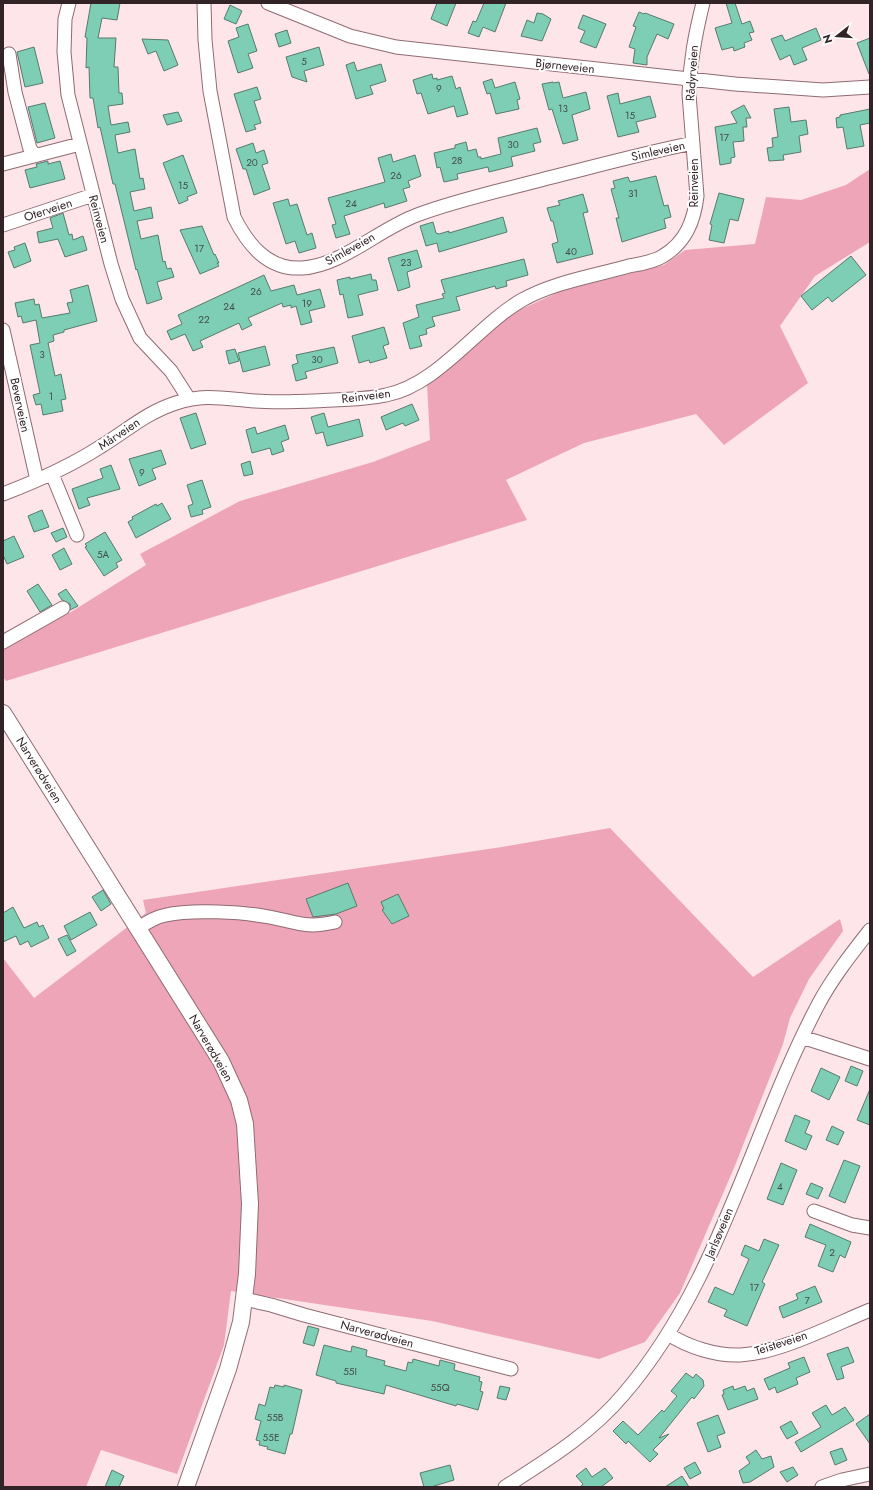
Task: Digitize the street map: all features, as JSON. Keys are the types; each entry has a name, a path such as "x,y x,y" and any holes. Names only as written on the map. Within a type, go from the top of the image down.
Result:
{"main road":[{"name":"Narverødveien","path":"3,713 221,1061 238,1100 245,1124 250,1174 249,1246 241,1322 228,1369 186,1487"}],"street":[{"name":"Reinveien","path":"69,3 65,19 65,75 68,95 111,264 122,300 140,338 170,371 189,400 213,396 254,401 301,402 375,397 409,388 433,372 497,318 523,299 560,284 662,257 679,244 688,232 695,212 697,196 693,143"},
{"name":"Simleveien","path":"204,3 205,40 210,91 234,217 242,234 254,250 264,257 286,267 302,268 318,266 334,260 399,222 466,199 693,143"},
{"name":"Bjørneveien","path":"268,3 350,36 396,47 496,59 786,88 823,90 870,87"},
{"name":"Rådyrveien","path":"693,143 690,78 692,47 703,3"},
{"path":"9,54 14,92 30,149 35,155"},
{"path":"3,164 80,144"},
{"name":"Oterveien","path":"3,225 93,195"},
{"name":"Beverveien","path":"3,330 37,480"},
{"name":"Mårveien","path":"3,494 52,474 102,446 136,422 160,408 189,400"},
{"path":"52,474 77,535"},
{"path":"3,642 63,608"},
{"path":"139,928 153,919 166,915 182,913 250,914 301,925 319,926 335,922"},
{"name":"Jarlsøveien","path":"505,1487 562,1451 590,1428 623,1396 668,1334 704,1269 802,1037 832,980 870,930"},
{"path":"802,1037 870,1059"},
{"path":"814,1211 852,1225 870,1228"},
{"name":"Narverødveien","path":"244,1299 511,1369"},
{"name":"Teisteveien","path":"668,1334 683,1342 709,1351 740,1355 766,1350 790,1342 870,1310"},
{"path":"822,1487 870,1474"}],"shaded area":[{"path":"870,169 870,242 815,276 780,326 808,383 724,445 696,414 584,443 506,480 527,520 6,681 3,677 3,646 71,612 146,565 140,554 240,501 373,462 430,440 427,384 515,312 561,291 664,265 685,250 755,244 766,197 801,200 846,185"},
{"path":"610,828 753,977 840,919 843,931 809,979 790,1018 783,1044 734,1168 680,1293 645,1342 599,1359 432,1321 231,1291 224,1345 177,1474 101,1450 86,1487 3,1487 3,958 34,998 146,913 143,900 502,847"}],"building":[{"path":"91,3 120,3 117,20 102,18 98,38 116,38 114,67 118,67 119,93 122,93 123,104 108,106 111,125 128,122 130,132 115,135 118,153 135,149 140,179 143,178 145,189 130,192 134,211 151,207 153,218 137,221 141,239 158,235 163,262 165,261 167,269 171,268 174,277 157,282 162,299 147,304 137,269 136,270 115,184 113,184 100,127 98,128 93,98 90,98 89,67 86,68 87,38 85,37"},
{"path":"437,3 456,3 447,26 431,19"},
{"path":"484,3 506,3 495,32 483,27 479,37 468,33 473,21 476,22"},
{"path":"726,3 735,3 742,24 750,21 754,32 749,33 752,40 744,43 745,47 734,51 733,47 722,50 715,28 732,23"},
{"path":"230,5 242,11 236,24 224,19"},
{"path":"639,12 674,24 668,39 657,34 647,57 647,65 633,63 635,49 629,47 636,27 633,26"},
{"path":"537,13 543,14 551,19 542,41 521,36 527,20 534,23"},
{"path":"583,15 606,24 596,48 580,42 585,31 578,28"},
{"path":"248,24 257,51 248,54 253,68 238,73 228,41 239,37 236,28"},
{"path":"816,28 821,40 802,48 807,60 794,65 790,55 780,60 771,39 782,35 785,41"},
{"path":"287,30 291,43 279,47 275,34"},
{"path":"870,38 870,74 869,74 857,43"},
{"path":"142,39 168,40 178,65 164,71 156,51 148,54"},
{"path":"34,47 43,83 25,87 17,52"},
{"path":"319,47 324,65 304,71 307,82 292,77 286,57"},
{"path":"354,62 357,71 381,64 386,81 370,86 373,94 356,99 346,65"},
{"path":"432,74 433,79 437,78 437,80 452,76 456,89 460,87 468,114 457,117 454,106 428,114 421,93 417,94 413,80"},
{"path":"492,79 495,88 515,82 520,99 517,100 519,109 496,114 490,93 487,94 483,82"},
{"path":"559,82 563,98 586,92 590,109 572,115 578,140 563,144 552,109 549,110 542,84"},
{"path":"257,87 261,99 254,101 261,123 254,125 256,129 246,132 234,94"},
{"path":"618,93 620,104 650,96 656,117 636,122 639,132 618,137 607,96"},
{"path":"45,103 55,138 37,143 28,107"},
{"path":"744,105 751,118 746,118 747,127 743,127 744,141 733,142 735,157 731,158 731,163 720,165 715,127 737,123 731,112"},
{"path":"789,107 791,122 806,120 808,134 799,136 801,152 783,155 784,160 769,161 767,148 773,147 772,138 778,137 774,109"},
{"path":"870,109 870,123 860,125 864,146 847,149 843,127 837,128 836,118 840,117 840,115"},
{"path":"178,112 182,121 167,125 163,115"},
{"path":"537,128 541,142 533,144 535,151 511,157 513,166 489,172 488,167 457,174 458,179 444,182 440,167 437,168 434,153 455,148 455,145 466,142 468,151 476,149 478,157 481,157 481,159 501,154 498,138"},
{"path":"253,143 256,153 264,150 268,163 262,165 270,189 254,195 246,169 243,169 236,149"},
{"path":"391,154 393,162 415,155 421,176 408,181 410,187 403,189 407,201 385,208 384,203 344,216 350,234 336,238 332,225 336,224 328,198 385,182 378,158"},
{"path":"183,155 197,193 187,197 188,200 179,204 163,163"},
{"path":"48,161 48,164 60,161 65,179 30,188 25,170 37,167 36,164"},
{"path":"656,176 664,206 668,205 671,217 664,219 666,228 622,242 616,218 619,218 611,189 615,188 613,181 628,177 630,182"},
{"path":"719,193 744,199 738,221 730,219 724,243 709,240 712,225 710,224"},
{"path":"583,194 588,212 583,213 593,254 557,263 552,244 558,242 553,221 551,221 547,208 560,205 558,201"},
{"path":"288,199 290,206 297,204 307,235 312,233 316,248 299,253 295,241 286,244 273,203"},
{"path":"63,213 69,235 72,234 73,240 83,236 87,250 65,257 58,239 39,243 37,232 53,228 50,218"},
{"path":"503,217 507,232 439,252 437,243 426,246 420,226 433,222 436,233 439,234 449,231 449,233"},
{"path":"202,226 219,266 200,274 180,230"},
{"path":"25,243 31,261 14,268 8,252 15,250 14,247"},
{"path":"417,250 422,267 407,272 410,287 398,291 388,258"},
{"path":"851,256 866,275 832,302 828,297 812,310 801,296"},
{"path":"524,259 528,275 506,281 507,286 496,289 495,286 456,297 460,310 432,317 435,326 426,329 427,334 419,336 422,346 410,349 403,323 419,317 416,305 444,298 442,294 445,293 441,280"},
{"path":"371,274 372,280 376,280 378,290 358,295 363,315 348,318 343,294 340,295 337,280 350,277 350,279"},
{"path":"264,275 271,291 294,285 297,295 320,289 325,307 309,311 312,322 301,325 296,306 291,308 291,305 283,307 282,303 248,318 252,325 242,330 239,323 200,341 203,347 193,351 185,334 171,340 167,331 182,324 178,315"},
{"path":"88,285 97,321 64,330 64,332 53,335 54,341 48,343 55,376 61,374 66,399 61,400 63,411 43,415 41,404 36,405 33,395 40,393 30,345 40,343 36,320 23,323 21,316 18,317 15,303 34,299 35,305 39,304 42,318 70,313 67,303 73,302 70,290"},
{"path":"384,327 389,344 383,346 387,358 370,363 369,360 359,363 352,336"},
{"path":"265,346 270,365 243,372 238,353"},
{"path":"334,347 338,363 305,372 307,378 296,381 292,365 298,363 296,355"},
{"path":"235,349 239,361 229,364 226,351"},
{"path":"412,404 419,420 405,426 403,423 386,430 381,417"},
{"path":"196,413 206,444 191,449 180,418"},
{"path":"324,413 328,427 359,419 363,436 327,446 323,432 316,434 311,417"},
{"path":"285,425 289,439 281,442 284,451 272,455 270,448 252,453 246,430 255,427 257,434"},
{"path":"161,450 166,464 152,469 156,479 139,486 129,459"},
{"path":"250,461 253,474 244,476 241,464"},
{"path":"111,465 120,489 87,498 90,505 79,509 72,489 103,478 100,469"},
{"path":"202,480 211,507 202,510 203,514 191,517 188,506 193,504 187,485"},
{"path":"162,503 171,519 136,538 128,522 133,519 132,517 156,504 157,506"},
{"path":"42,510 49,527 34,532 28,516"},
{"path":"63,528 67,537 56,542 51,533"},
{"path":"105,532 122,560 116,563 118,567 104,576 85,547 87,546 85,544"},
{"path":"14,536 24,557 7,564 3,555 3,541"},
{"path":"64,548 72,564 60,570 52,555"},
{"path":"38,584 52,605 40,612 27,591"},
{"path":"66,589 78,606 70,610 70,604 62,600 58,594"},
{"path":"348,883 357,906 336,914 313,917 306,899"},
{"path":"103,890 111,904 101,911 92,897"},
{"path":"398,894 409,916 392,924 382,910 384,909 381,902"},
{"path":"13,907 24,928 37,922 39,927 43,925 49,938 31,947 28,941 20,945 16,936 3,942 3,913"},
{"path":"90,912 97,925 71,940 64,926"},
{"path":"67,935 76,951 67,956 58,939"},
{"path":"851,1066 863,1071 857,1086 845,1081"},
{"path":"821,1068 840,1077 829,1100 811,1091"},
{"path":"870,1089 870,1125 857,1120"},
{"path":"795,1115 810,1121 805,1133 812,1136 806,1150 785,1141"},
{"path":"832,1126 844,1132 838,1145 826,1140"},
{"path":"844,1160 860,1166 845,1203 829,1196"},
{"path":"781,1163 797,1170 783,1205 767,1199"},
{"path":"811,1183 823,1188 818,1199 806,1194"},
{"path":"810,1224 851,1242 845,1258 840,1255 833,1272 818,1266 826,1245 805,1237"},
{"path":"764,1239 779,1245 762,1282 765,1284 747,1326 724,1316 727,1310 708,1302 715,1287 733,1295 749,1259 741,1255 745,1245 759,1251"},
{"path":"815,1286 822,1302 783,1318 779,1307 798,1299 796,1294"},
{"path":"308,1326 319,1329 314,1346 303,1343"},
{"path":"324,1345 351,1352 352,1346 367,1350 366,1356 385,1361 384,1365 406,1371 408,1362 412,1363 413,1359 439,1366 440,1360 455,1364 454,1370 480,1377 479,1381 482,1382 480,1391 483,1392 478,1410 457,1404 456,1406 386,1385 384,1394 336,1383 336,1381 316,1375"},
{"path":"848,1347 854,1362 841,1367 844,1378 837,1380 827,1354"},
{"path":"804,1357 810,1372 796,1378 798,1384 777,1393 775,1387 769,1390 764,1379 790,1368 788,1363"},
{"path":"686,1373 693,1378 696,1374 703,1380 704,1386 694,1399 692,1397 659,1438 669,1434 653,1450 658,1454 650,1462 628,1441 626,1444 613,1431 623,1421 638,1435 662,1410 664,1412 677,1396 671,1391"},
{"path":"275,1385 284,1387 284,1385 302,1390 292,1434 290,1434 285,1454 267,1449 268,1447 259,1445 260,1441 256,1440 261,1421 255,1419 259,1404 265,1406 270,1387 274,1388"},
{"path":"500,1386 510,1388 506,1400 497,1398"},
{"path":"733,1386 734,1390 745,1386 747,1391 754,1388 758,1399 728,1410 722,1395 724,1394 723,1390"},
{"path":"826,1405 832,1415 845,1407 854,1420 801,1452 795,1442 821,1427 812,1413"},
{"path":"870,1414 870,1444 856,1424"},
{"path":"718,1415 725,1433 717,1436 721,1447 708,1452 697,1423"},
{"path":"791,1421 798,1433 787,1439 780,1427"},
{"path":"842,1448 847,1460 835,1465 830,1452"},
{"path":"756,1450 762,1459 771,1456 774,1467 750,1482 743,1483 739,1471 750,1463 746,1457"},
{"path":"695,1462 701,1473 690,1479 684,1468"},
{"path":"450,1465 454,1480 431,1487 424,1487 420,1473"},
{"path":"793,1467 798,1475 787,1482 780,1472"},
{"path":"586,1468 592,1477 605,1468 613,1478 601,1487 580,1487 583,1484 576,1476"},
{"path":"112,1470 124,1476 119,1487 105,1487"},
{"path":"682,1476 689,1487 665,1487"}]}
